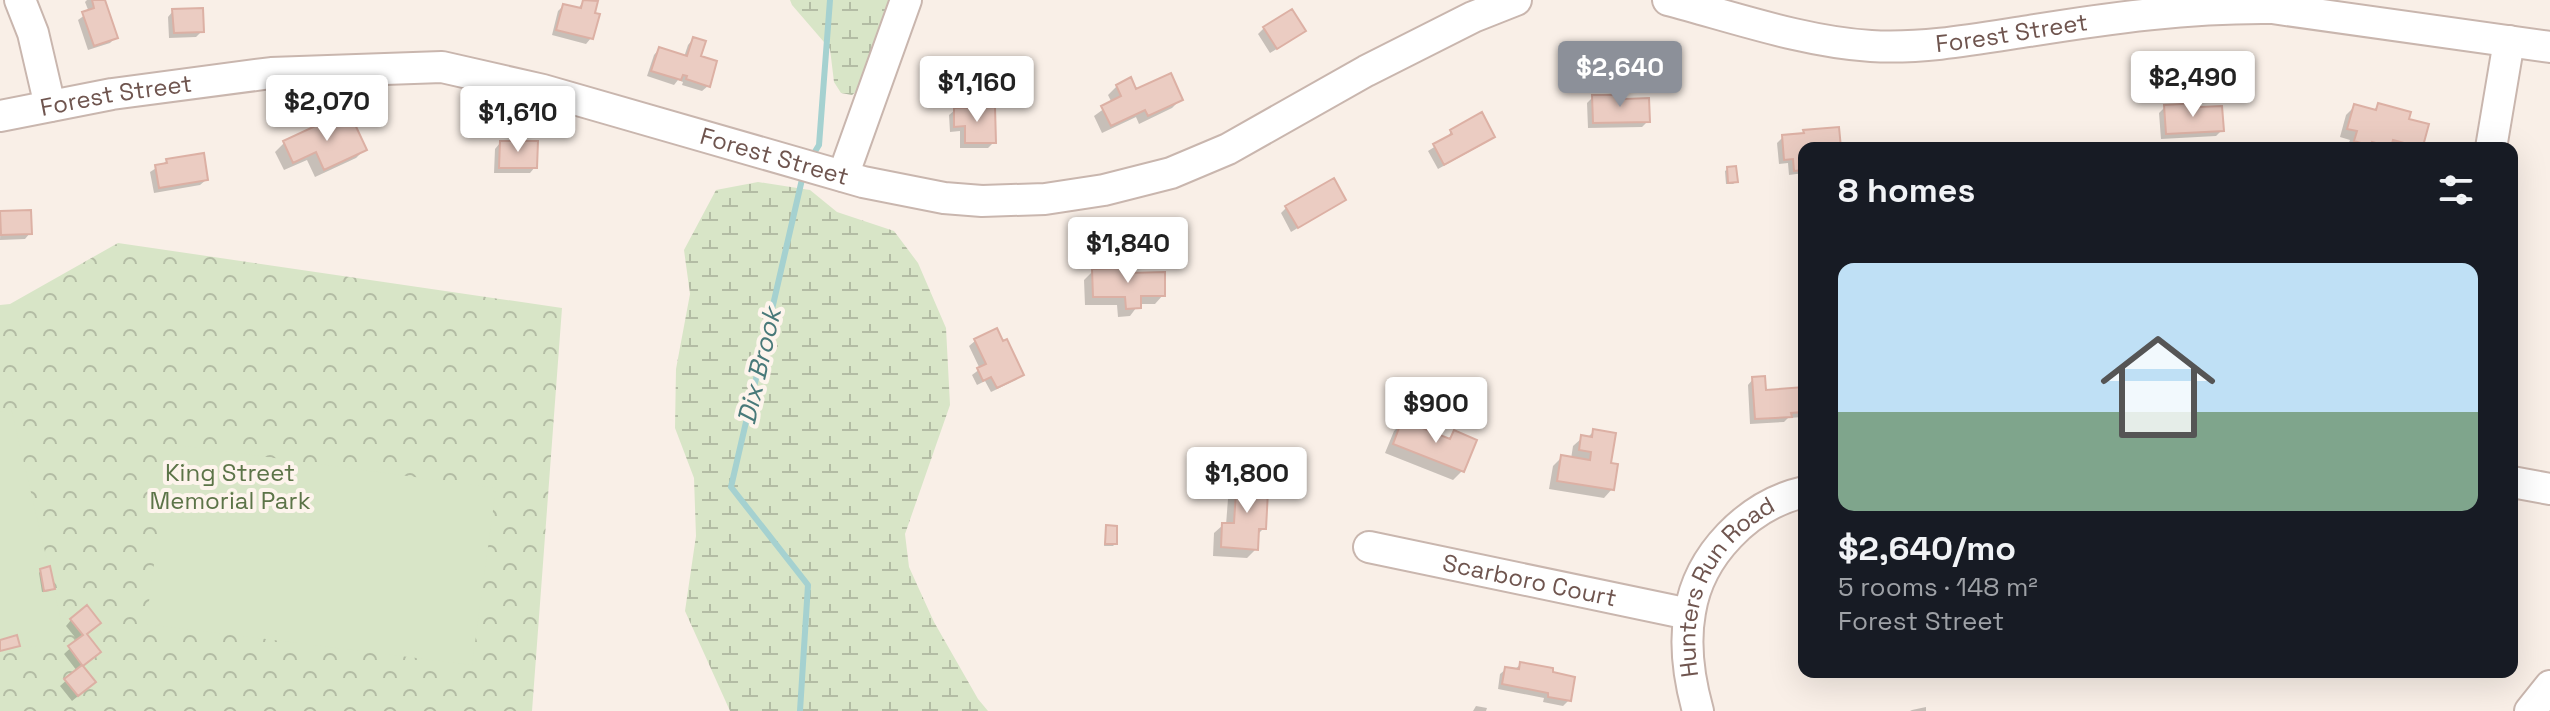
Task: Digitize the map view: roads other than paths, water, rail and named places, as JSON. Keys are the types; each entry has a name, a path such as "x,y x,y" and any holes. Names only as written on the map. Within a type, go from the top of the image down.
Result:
{"street":[{"path":"20,0 33,33 50,106"},
{"path":"833,174 906,0"},
{"name":"Forest Street","path":"0,116 112,94 271,73 442,67 543,90 833,174 944,198 982,201 1045,199 1104,190 1158,177 1228,149 1366,71 1473,17 1516,0"},
{"name":"Forest Street","path":"1668,0 1831,41 1871,46 1962,41 2158,12 2227,7 2386,12 2509,41 2550,47"},
{"path":"2492,142 2509,41"},
{"path":"2518,483 2550,489"},
{"name":"Hunters Run Road","path":"1698,711 1688,658 1689,614 1702,574 1723,542 1758,511 1798,494"},
{"name":"Scarboro Court","path":"1369,547 1689,614"},
{"path":"2530,711 2550,686"}],"waterway":[{"name":"Dix Brook","path":"811,158 819,145 830,0"},
{"name":"Dix Brook","path":"800,711 808,585 731,487 803,175"}],"park label":[{"name":"King Street Memorial Park","path":"230,487"}]}
